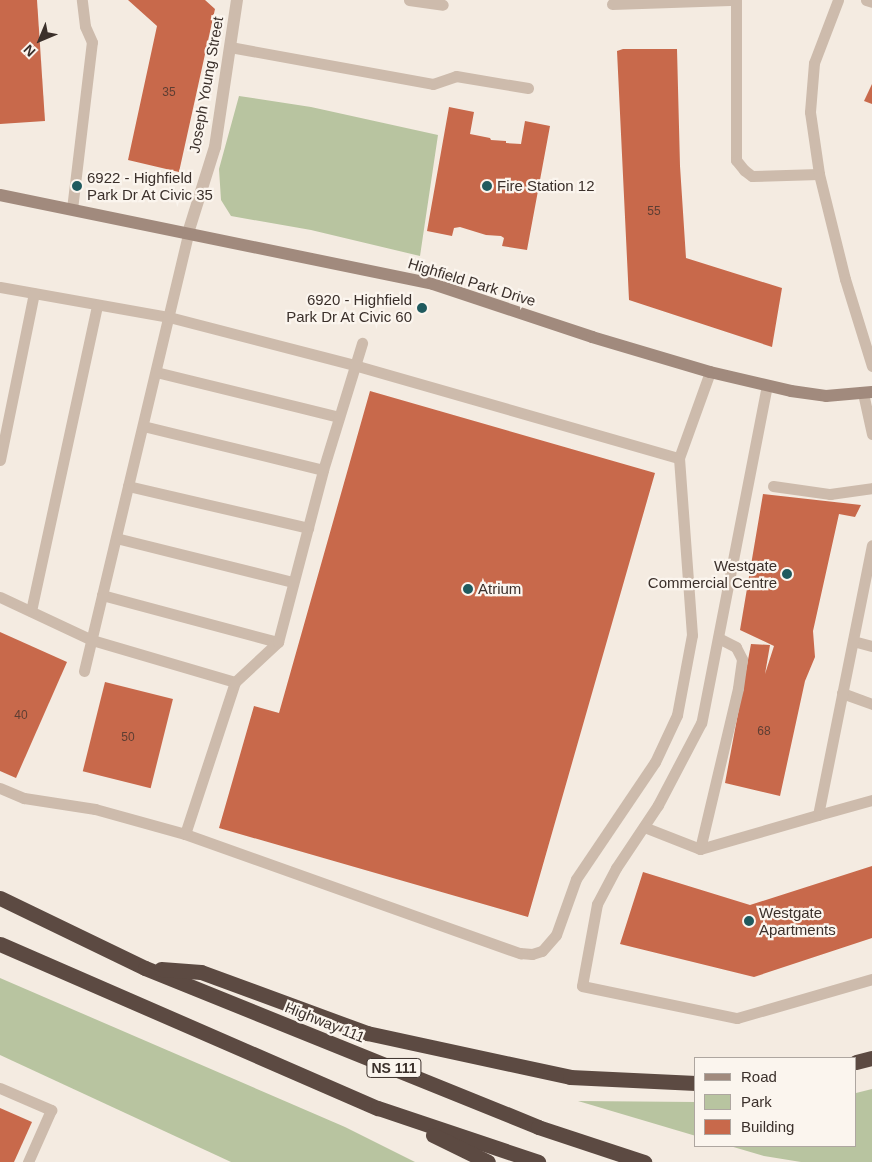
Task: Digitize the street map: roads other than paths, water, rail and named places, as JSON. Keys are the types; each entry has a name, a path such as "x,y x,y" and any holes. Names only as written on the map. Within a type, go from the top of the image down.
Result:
{"highway":[{"name":"Highway 111","path":"0,898 145,968 538,1126 644,1162"},
{"name":"NS 111","path":"0,944 378,1108 538,1162"},
{"path":"145,968 201,972 367,1033 570,1077 694,1083"},
{"path":"857,1062 872,1058"},
{"path":"378,1108 488,1162"}],"street":[{"name":"Joseph Young Street","path":"188,233 215,147 237,0"},
{"name":"Highfield Park Drive","path":"0,195 433,284 592,337 710,372 826,396 868,393"}],"lane":[{"path":"72,210 92,42 85,26 82,0"},
{"path":"409,0 443,5"},
{"path":"612,4 730,0"},
{"path":"736,0 736,160 752,176 820,174"},
{"path":"838,0 814,63 810,112 820,174 845,279 872,366"},
{"path":"866,0 872,2"},
{"path":"230,47 433,84 456,76 528,88"},
{"path":"84,672 188,233"},
{"path":"0,287 169,317 354,365 679,458"},
{"path":"0,460 34,293"},
{"path":"31,611 97,304"},
{"path":"185,834 235,682 278,642 323,470 362,342"},
{"path":"156,372 339,417"},
{"path":"0,788 24,798 95,809 185,834 520,953 532,954 542,951 556,935 576,879 655,762 677,715 692,635 679,458 710,372"},
{"path":"767,385 701,723 658,805 616,868 597,904 582,986 737,1018 872,980"},
{"path":"868,393 872,434"},
{"path":"143,426 323,470"},
{"path":"128,486 308,528"},
{"path":"773,486 830,494 872,488"},
{"path":"116,538 293,582"},
{"path":"818,815 872,545"},
{"path":"102,595 278,642"},
{"path":"0,597 92,640 235,682"},
{"path":"700,849 738,688 742,659 736,647 718,638"},
{"path":"853,641 872,646"},
{"path":"842,693 872,704"},
{"path":"644,827 700,849 872,800"},
{"path":"0,1088 51,1110 28,1162"}],"place":[{"name":"6922 - Highfield Park Dr At Civic 35","path":"77,186"},
{"name":"Fire Station 12","path":"487,186"},
{"name":"6920 - Highfield Park Dr At Civic 60","path":"422,308"},
{"name":"Westgate Commercial Centre","path":"787,574"},
{"name":"Atrium","path":"468,589"},
{"name":"Westgate Apartments","path":"749,921"}]}
